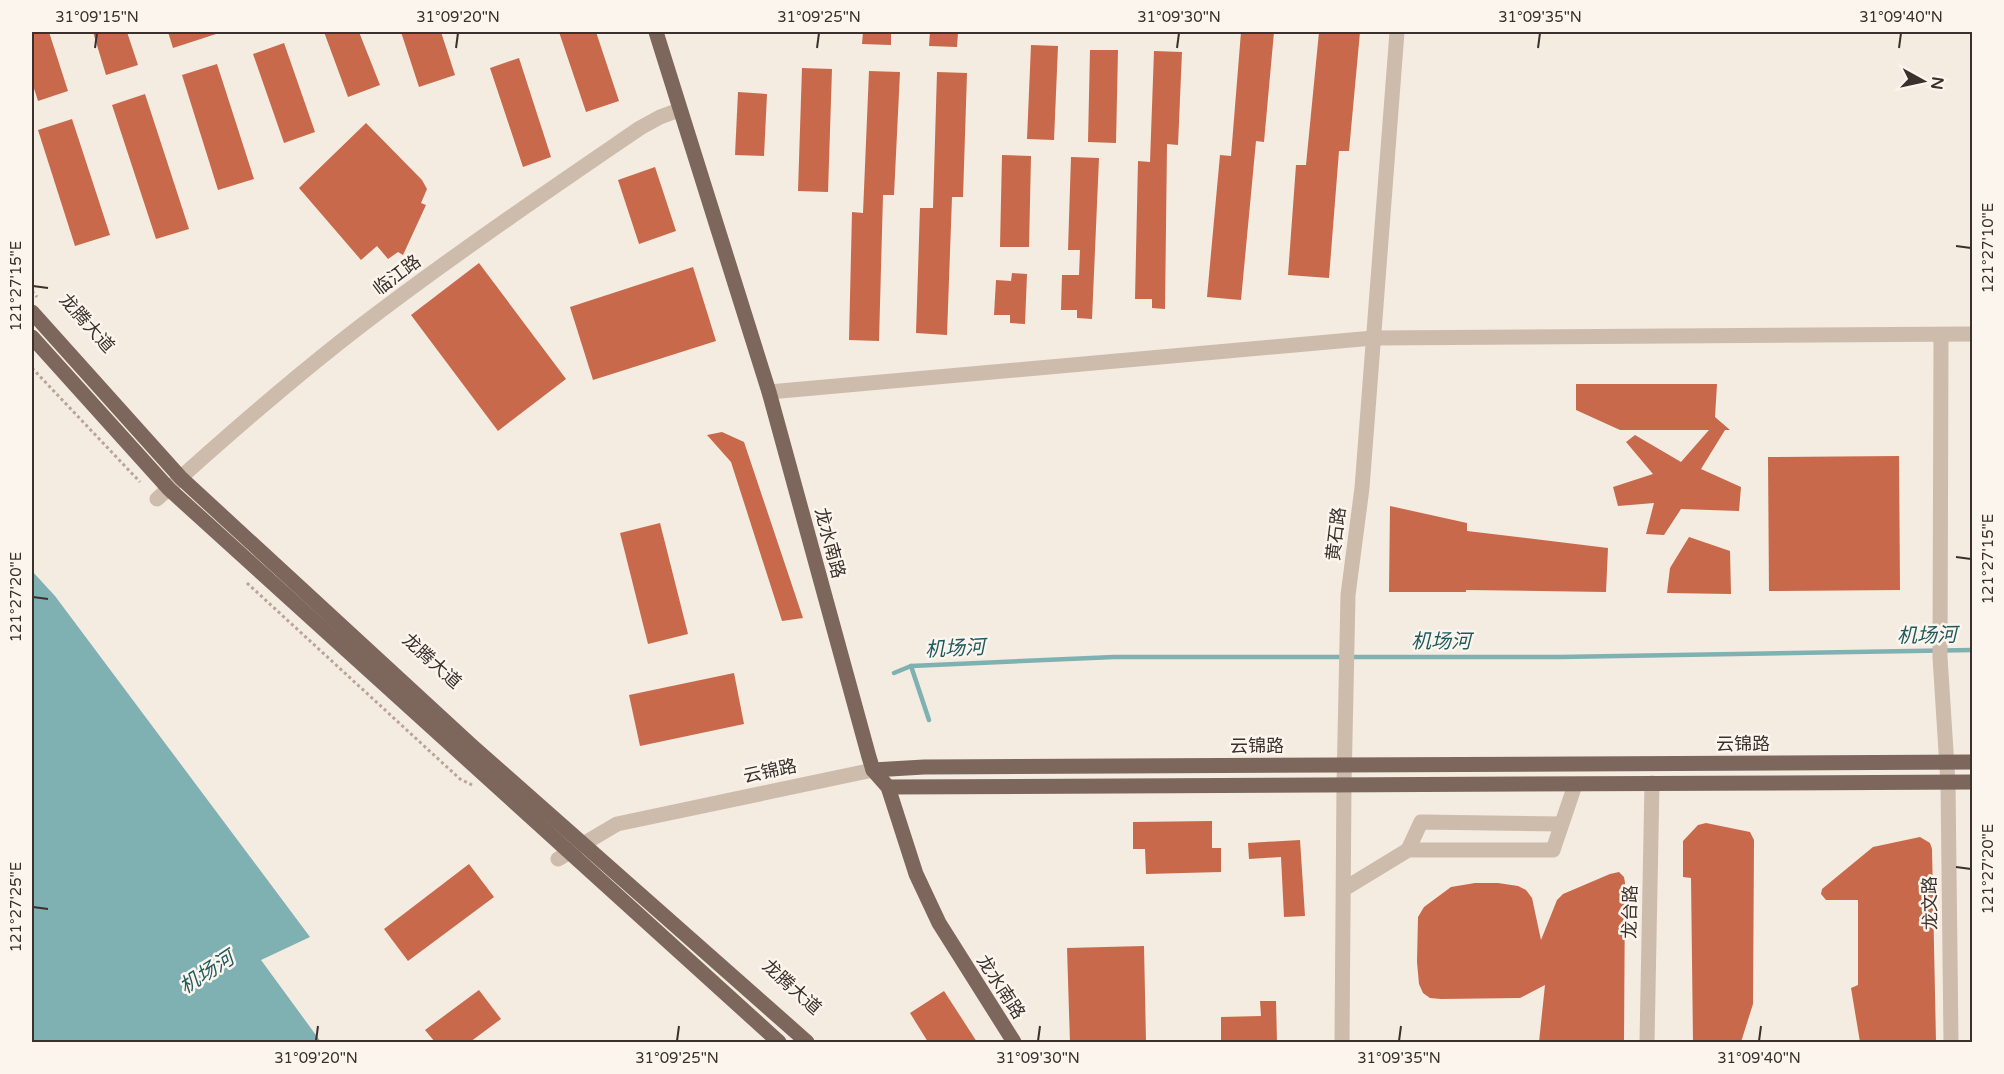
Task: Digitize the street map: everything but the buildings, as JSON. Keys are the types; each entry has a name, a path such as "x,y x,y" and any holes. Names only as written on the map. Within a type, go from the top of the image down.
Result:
{"main road":[{"name":"龙水南路","path":"656,32 769,392 873,770 888,787 905,843 927,899 954,950 1014,1042"},
{"name":"龙腾大道","path":"35,306 181,478 472,746 570,852 807,1042"},
{"name":"龙腾大道","path":"32,337 169,489 779,1042"},
{"name":"云锦路","path":"873,770 924,767 1972,762"},
{"path":"888,787 1972,782"}],"street":[{"name":"黄石路","path":"1342,1042 1348,595 1362,488 1397,32"},
{"name":"临江路","path":"157,499 235,428 358,328 461,252 640,128 679,110"},
{"path":"769,392 1373,338 1972,334"},
{"name":"龙文路","path":"1941,335 1940,651 1948,783 1951,1042"},
{"name":"云锦路","path":"570,852 617,824 873,770"},
{"name":"龙台路","path":"1647,1042 1652,783"},
{"path":"1344,889 1408,850 1553,850 1575,785"},
{"path":"1408,850 1421,822 1562,824"}],"path":[{"name":"龙腾大道","path":"32,291 35,306"}],"water":[{"path":"32,571 55,596 310,937 261,960 321,1042 32,1042"}],"waterway":[{"name":"机场河","path":"894,673 911,666 1114,657 1560,657 1972,650"},
{"name":"机场河","path":"911,666 929,720"}]}
